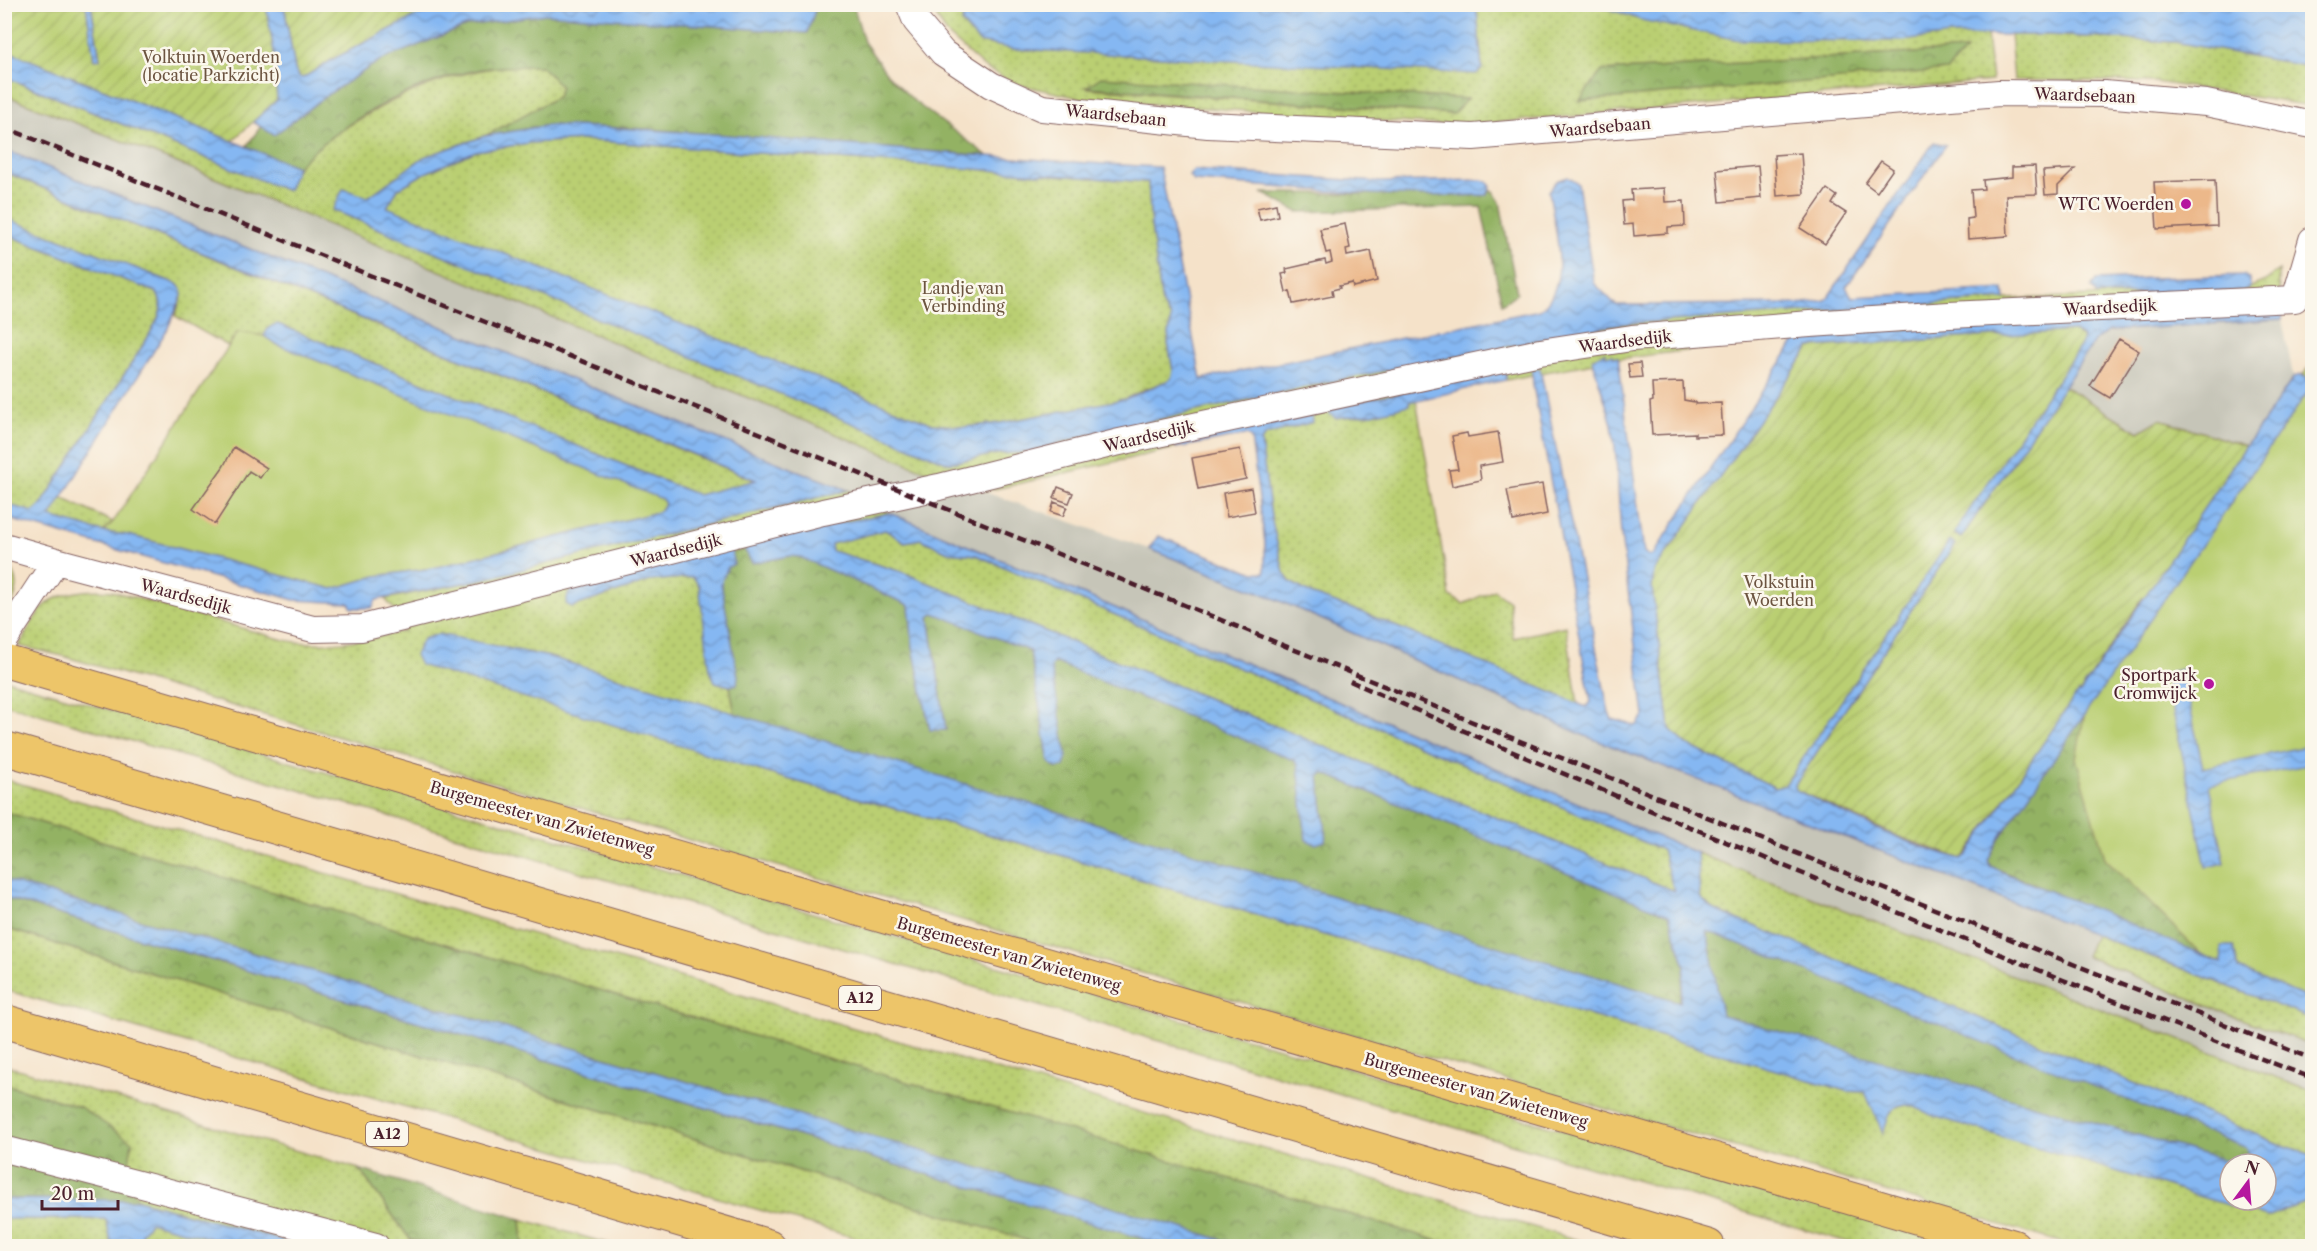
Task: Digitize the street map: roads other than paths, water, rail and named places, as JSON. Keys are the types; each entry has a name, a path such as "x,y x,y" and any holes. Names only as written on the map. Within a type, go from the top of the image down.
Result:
{"highway":[{"name":"A12","path":"8,749 1708,1246"},
{"name":"A12","path":"4,1022 769,1246"}],"main road":[{"name":"Burgemeester van Zwietenweg","path":"4,661 2014,1246"}],"street":[{"name":"Waardsebaan","path":"913,13 943,53 991,85 1041,108 1208,125 1473,137 1999,93 2104,94 2206,104 2313,125"},
{"name":"Waardsedijk","path":"56,561 313,629 362,628 823,512 939,487 1115,443 1540,352 1632,338 1810,324 1959,314 2295,299 2313,240"},
{"path":"4,546 56,561 4,640"},
{"path":"4,1149 376,1246"}],"water":[{"path":"964,4 1474,5 1477,12 1482,69 1476,74 1013,49 979,42 962,23"},
{"path":"1972,4 2008,9 2037,7 2044,4 2312,5 2312,67 2175,42 2051,35 1952,35 1901,41 1739,40 1641,20 1598,5"},
{"path":"86,5 91,5 100,59 94,60"},
{"path":"266,5 284,5 295,69 298,77 303,78 335,58 418,15 459,5 817,5 807,33 545,14 466,26 379,61 327,95 274,135 253,122 277,100 274,52"},
{"path":"5,50 297,167 288,191 5,77"},
{"path":"549,125 625,128 1007,158 1160,167 1201,379 1540,310 1550,299 1559,270 1557,237 1549,191 1557,181 1568,177 1578,184 1594,283 1616,305 1799,304 1826,300 1934,142 1946,145 1846,287 1852,297 2004,289 2005,299 1620,324 1323,383 1087,435 1031,452 997,454 949,463 333,210 343,189 368,197 424,157 485,136","holes":["583,140 1148,182 1151,225 1162,304 1171,318 1168,343 1173,371 1171,379 1125,399 1000,423 964,427 933,424 387,207 398,189 423,174 476,151 530,143"]},
{"path":"5,150 848,490 479,580 376,600 372,608 352,608 349,603 294,600 5,518 5,504 33,512 42,504 147,339 159,316 161,304 156,292 5,234 5,218 177,284 182,290 182,296 167,330 50,517 333,589 376,576 433,568 658,512 665,504 662,499 276,344 264,336 269,328 278,324 698,495 756,480 5,172"},
{"path":"1194,170 1379,182 1482,180 1488,182 1491,187 1487,195 1340,192 1194,181 1189,176"},
{"path":"2244,275 2250,280 2250,287 2242,291 2097,295 2091,288 2096,280"},
{"path":"2279,311 2283,313 2282,319 2109,331 2096,339 1961,538 1954,533 2081,345 2083,337 2073,331 1810,347 1654,571 1652,588 1670,729 1687,745 1776,788 1785,785 1949,541 1955,544 1795,785 1796,790 1877,829 1919,846 1962,859 1967,855 2078,692 2080,693 2294,377 2300,375 2306,378 2310,384 2307,393 1998,840 1988,860 1990,866 2007,874 2222,963 2221,946 2233,946 2239,969 2312,1000 2312,1019 1583,735 1271,597 1149,549 1158,536 1249,571 1265,573 1265,543 1251,438 1247,435 1176,448 1174,440 1300,415 1312,415 1313,422 1266,435 1261,442 1271,517 1284,573 1290,582 1313,595 1369,615 1586,707 1591,702 1533,385 1532,371 1540,368 1609,713 1612,719 1636,726 1644,716 1621,535 1616,457 1612,424 1592,359 1605,352 1606,356 1618,357 1644,552 1649,556 1653,555 1798,337 1810,334"},
{"path":"1506,371 1506,380 1409,402 1409,405 1373,414 1335,418 1329,413 1331,407"},
{"path":"890,513 1697,853 1700,897 1712,909 1915,991 2274,1142 2312,1155 2312,1206 2306,1202 2267,1217 2251,1212 2278,1212 2278,1152 2248,1152 2247,1148 1707,931 1722,1015 2218,1158 2218,1202 1931,1115 1912,1106 1900,1105 1895,1108 1883,1133 1865,1092 1847,1091 1034,847 784,778 420,665 415,655 423,639 438,634 550,657 1680,1002 1685,966 1669,915 1323,773 1319,777 1325,841 1316,844 1306,840 1298,765 1294,760 1054,662 1051,667 1067,756 1064,767 1056,768 1049,762 1030,651 934,613 929,617 946,730 930,730 913,647 909,605 800,557 790,556 752,563 745,550 751,540","holes":["885,530 905,542 921,539 948,552 976,555 1662,850 1674,891 902,572 832,551 831,544"]},
{"path":"731,550 734,564 728,567 721,583 738,676 737,684 730,686 715,682 710,670 699,585 693,577 650,581 572,607 566,604 568,594 579,585 701,553"},
{"path":"2182,669 2203,768 2312,745 2312,764 2209,785 2225,863 2206,867 2165,673"},
{"path":"5,880 1243,1246 1167,1246 5,898"},
{"path":"4,1199 138,1200 302,1246 239,1246 150,1222 141,1234 144,1246 112,1246 106,1219 5,1219"}],"railway":[{"path":"4,127 1932,908 2312,1059"},
{"path":"1350,681 1780,864 2118,1002 2312,1078"}],"place":[{"name":"WTC Woerden","path":"2186,204"},
{"name":"Sportpark Cromwijck","path":"2209,684"}],"park label":[{"name":"Volktuin Woerden (locatie Parkzicht)","path":"211,66"},
{"name":"Landje van Verbinding","path":"963,297"},
{"name":"Volkstuin Woerden","path":"1779,591"}]}
